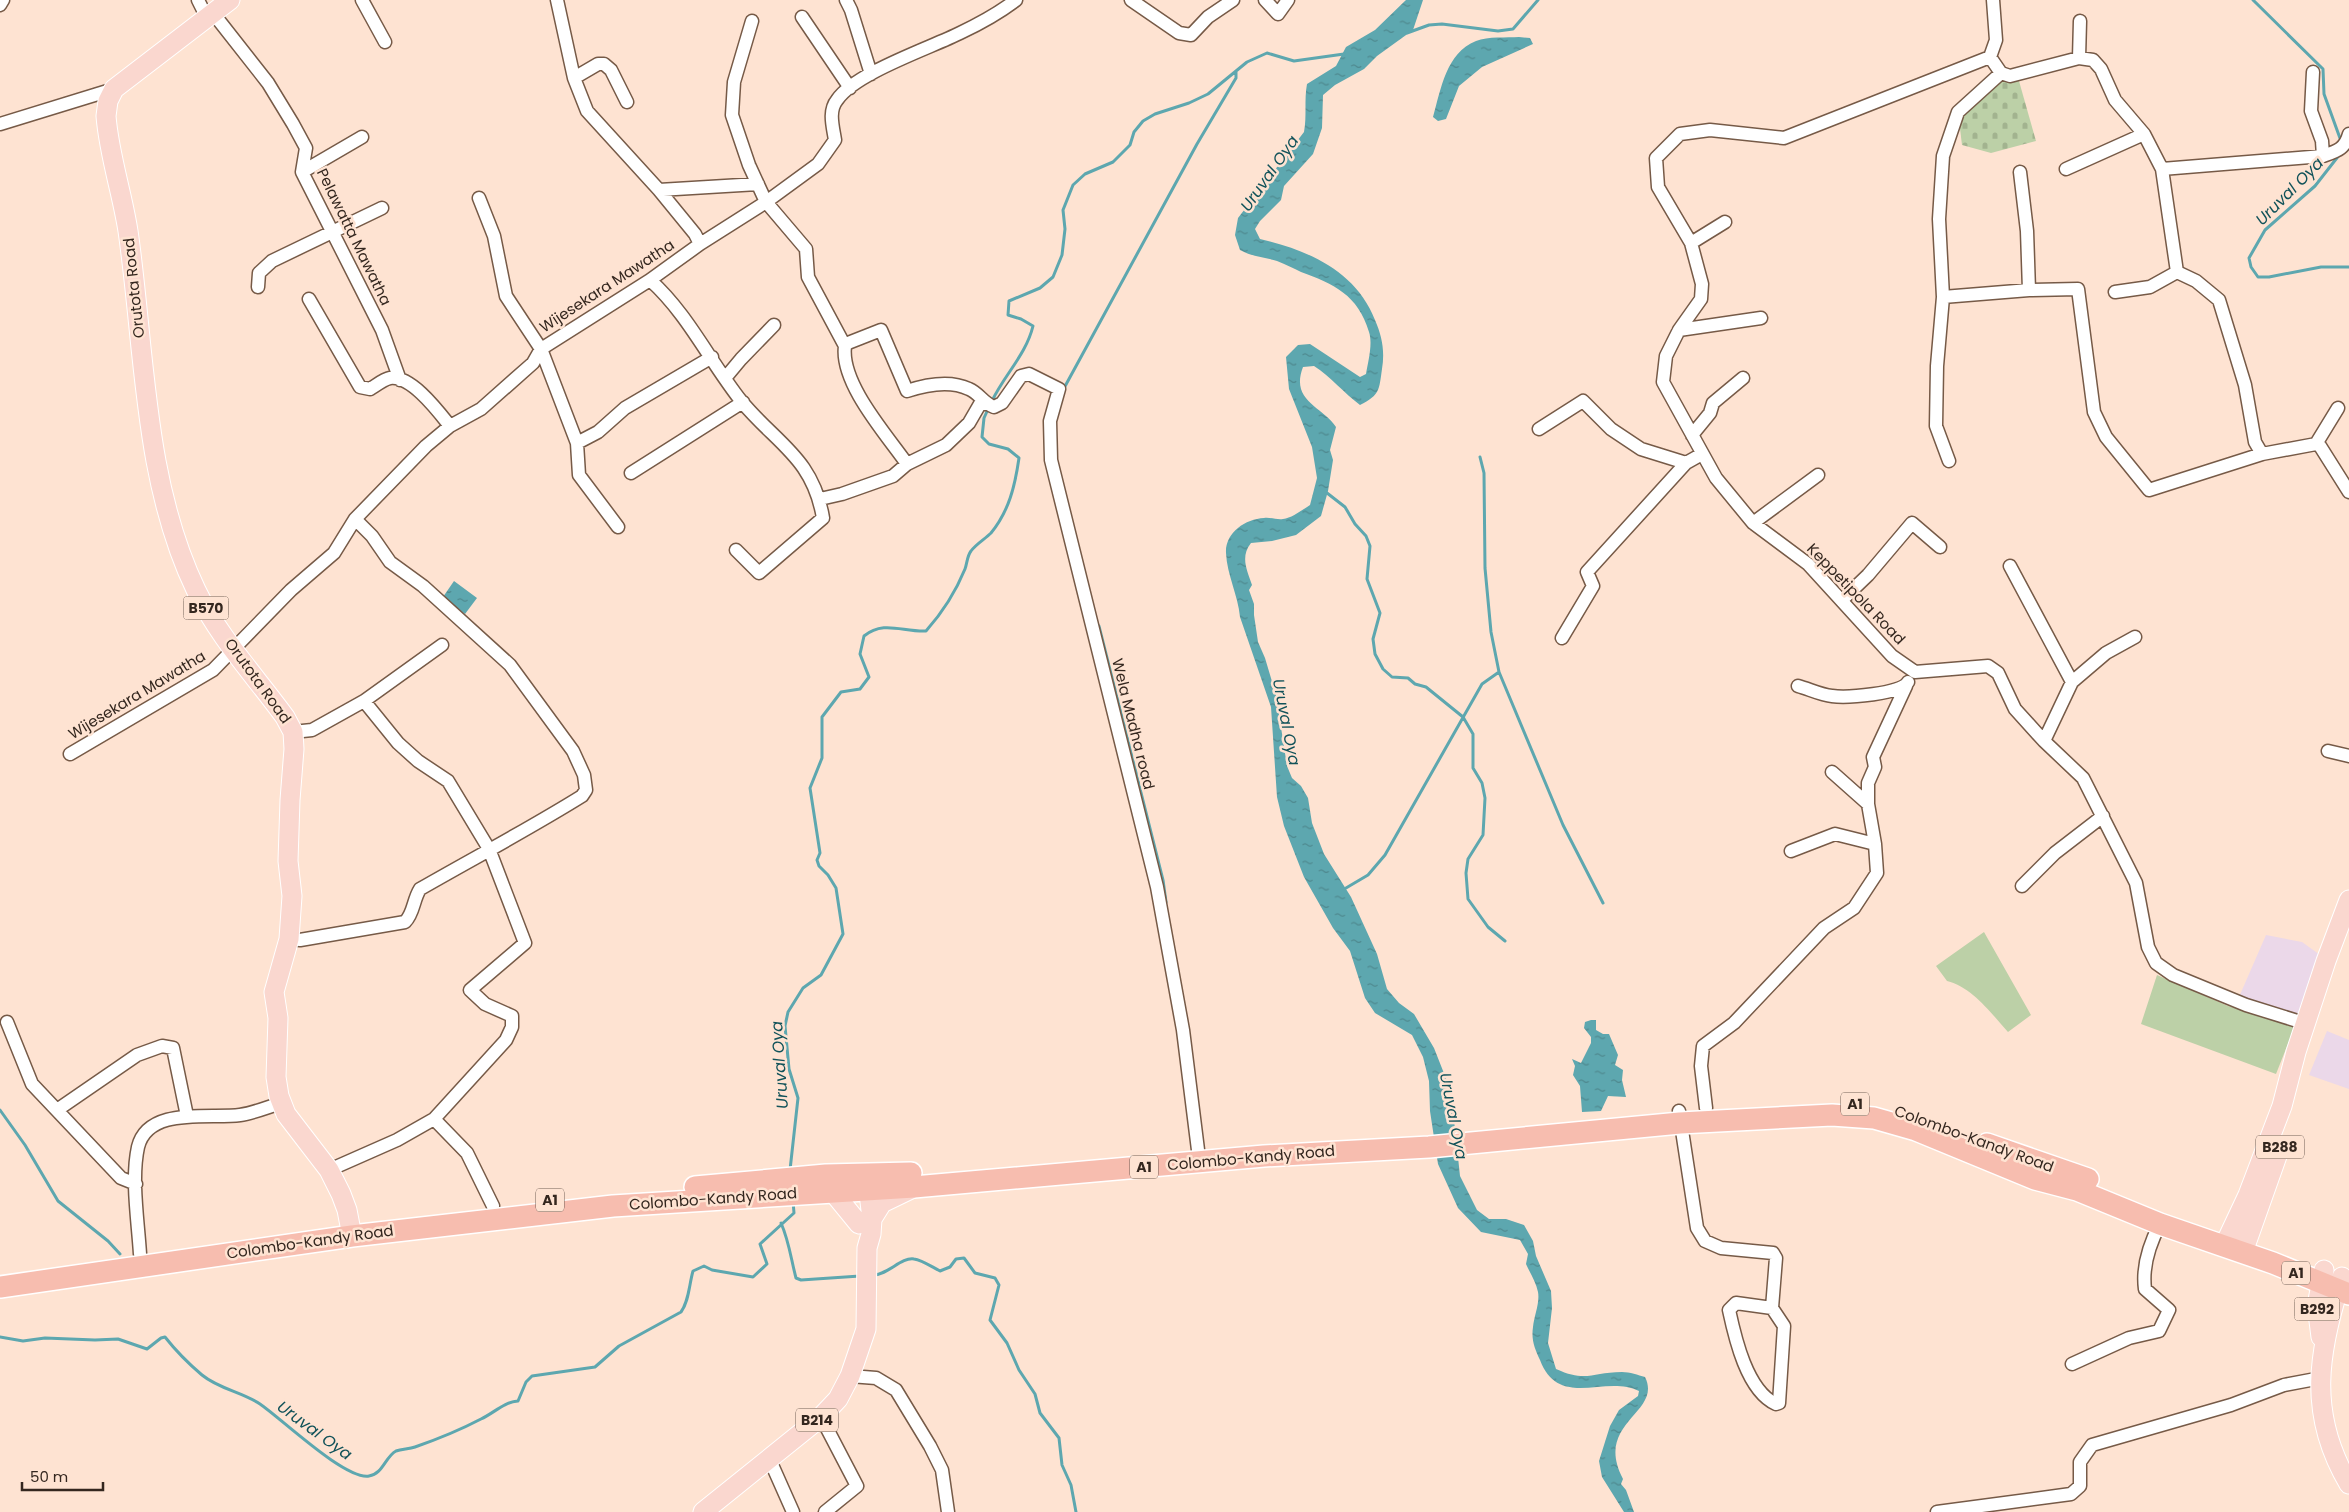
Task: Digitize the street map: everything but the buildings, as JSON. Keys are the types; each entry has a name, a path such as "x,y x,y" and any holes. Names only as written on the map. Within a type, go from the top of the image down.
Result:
{"highway":[{"name":"Colombo-Kandy Road","path":"1679,1117 1706,1108 1832,1102 1889,1107 2077,1190 2160,1224 2236,1242"},
{"name":"Colombo-Kandy Road","path":"863,1181 914,1187 1263,1150 1427,1140 1679,1117 1832,1115 1874,1118 1916,1130 2038,1172 2086,1178 2166,1210 2236,1242 2337,1282"},
{"name":"Colombo-Kandy Road","path":"0,1287 493,1206 821,1186 913,1173 1198,1150 1263,1150"},
{"name":"Colombo-Kandy Road","path":"0,1274 140,1254 351,1229 613,1206 750,1189"}],"main road":[{"path":"114,89 230,0"},
{"name":"Orutota Road","path":"114,89 108,101 106,116 128,231 148,419 168,510 181,555 208,613 285,716 293,732 294,749 288,852 292,896 289,939 274,992 278,1018 276,1077 281,1103 292,1124 329,1170 341,1194 351,1229"},
{"name":"B288","path":"2236,1242 2248,1195 2282,1106 2296,1052 2307,1024 2326,961 2349,900"},
{"name":"B214","path":"703,1512 821,1417 838,1399 850,1376 866,1329 867,1254 863,1181"},
{"path":"821,1186 865,1221 882,1203 914,1187"},
{"name":"B292","path":"2337,1282 2323,1348 2321,1378 2322,1409 2328,1441 2349,1484"}],"street":[{"path":"0,5 3,0"},
{"name":"Pelawatta Mawatha","path":"198,0 268,83 294,124 306,148 302,172 382,330 400,380"},
{"path":"362,0 385,42"},
{"path":"556,0 574,78 587,111 659,190 695,234 700,244"},
{"path":"1131,0 1179,33 1191,35 1208,16 1233,0"},
{"path":"1265,0 1278,14 1288,0"},
{"path":"1993,0 1996,40 1990,57 2001,73 2010,76 2024,74 2079,58 2093,60 2101,69 2115,100 2144,134 2162,170 2176,272"},
{"name":"Wijesekara Mawatha","path":"70,754 214,670 291,590 334,553 356,519 426,446 450,426 482,409 533,363 541,349 650,280 700,244 766,202 818,164 835,140 831,116 836,100 850,88 871,74 961,33 1010,2"},
{"path":"850,3 871,74"},
{"path":"802,17 850,88"},
{"path":"752,21 734,82 732,115 749,165 766,202 806,249 808,277 845,346 843,358 858,394 907,464"},
{"path":"2079,58 2080,21"},
{"name":"Keppetipola Road","path":"1915,672 1892,656 1808,564 1753,523 1716,478 1663,382 1666,356 1679,330 1701,299 1702,284 1691,243 1658,187 1656,158 1680,134 1710,130 1784,138 1990,57"},
{"path":"574,78 598,64 604,64 611,70 628,102"},
{"path":"2313,72 2311,111 2322,141 2323,156"},
{"path":"1950,461 1936,426 1937,366 1943,297 1939,219 1944,156 1958,112 2001,73"},
{"path":"0,124 114,89"},
{"path":"2066,169 2144,134"},
{"path":"2162,170 2323,156 2342,149 2347,142 2349,134"},
{"path":"302,172 362,137"},
{"path":"2020,172 2028,231 2029,290"},
{"path":"659,190 758,184"},
{"path":"478,198 494,236 506,296 541,349 577,443 579,475 618,528"},
{"path":"258,287 259,273 272,261 382,208"},
{"path":"1691,243 1725,222"},
{"path":"2115,292 2150,287 2176,272"},
{"path":"2176,272 2196,281 2219,300 2245,385 2255,442 2262,454"},
{"path":"650,280 669,297 743,402 798,458 820,499 823,518 758,573 736,550"},
{"path":"1943,297 2029,290 2078,289 2094,412 2106,437 2149,490 2262,454 2316,444 2320,446 2349,492"},
{"path":"309,299 360,387 370,389 390,378 400,380 423,394 450,426"},
{"path":"1679,330 1761,318"},
{"path":"726,377 741,358 774,325"},
{"path":"845,346 848,343 881,330 907,391 926,385 955,386 970,389 990,406"},
{"path":"577,443 598,432 624,408 712,358"},
{"name":"Wela Madha road","path":"990,406 1002,402 1021,376 1029,374 1058,389 1050,421 1051,460 1157,887 1183,1030 1198,1150"},
{"path":"1692,435 1710,413 1713,403 1743,378"},
{"path":"1539,429 1583,401 1611,429 1641,449 1686,463"},
{"path":"631,473 743,402"},
{"path":"820,499 842,494 894,476 907,464 946,446 969,423 980,404 990,406"},
{"path":"2316,444 2338,408"},
{"path":"1562,638 1593,586 1586,572 1686,463 1702,454"},
{"path":"1753,523 1818,475"},
{"path":"289,939 300,940 405,922 411,916 414,898 420,889 489,849 516,836 582,796 586,790 584,775 573,751 510,665 423,586 390,562 372,536 356,519"},
{"path":"1842,600 1868,575 1912,522 1940,547"},
{"path":"2010,566 2072,682"},
{"path":"2044,741 2072,682 2106,654 2135,637"},
{"path":"293,732 312,730 364,701 442,645"},
{"path":"1706,1108 1701,1066 1702,1046 1734,1023 1824,928 1854,908 1877,873 1875,844 1868,804 1868,783 1875,767 1873,757 1906,686 1915,672 1988,666 1998,673 2015,709 2044,741 2083,778 2136,883 2148,947 2156,963 2173,974 2246,1006 2307,1024"},
{"path":"1798,686 1832,696 1892,692 1906,686"},
{"path":"329,1170 397,1140 434,1119 506,1040 512,1027 512,1016 485,1004 470,990 524,943 489,849 448,781 418,761 398,743 364,701"},
{"path":"2328,751 2349,756"},
{"path":"1832,772 1868,804"},
{"path":"2022,886 2055,853 2103,816"},
{"path":"1791,851 1835,834 1875,844"},
{"path":"7,1022 32,1084 121,1178 136,1184"},
{"path":"57,1110 137,1055 162,1046 174,1048 188,1116"},
{"path":"140,1254 136,1184 138,1146 146,1130 162,1120 188,1116 241,1115 281,1103"},
{"path":"1679,1117 1697,1228 1705,1241 1721,1248 1773,1253 1776,1258 1772,1308 1784,1326 1778,1403 1776,1404 1767,1400 1758,1387 1737,1347 1730,1310 1736,1303 1772,1308"},
{"path":"434,1119 467,1153 493,1206"},
{"path":"2072,1364 2129,1338 2159,1331 2169,1310 2145,1289 2144,1276 2152,1240 2160,1224"},
{"path":"850,1376 876,1378 896,1390 930,1446 942,1470 948,1512"},
{"path":"1937,1512 2071,1494 2080,1486 2080,1462 2092,1446 2231,1405 2284,1385 2321,1378"},
{"path":"821,1417 857,1486 825,1512"},
{"path":"769,1458 793,1512"}],"shaded area":[{"path":"2266,935 2302,942 2323,957 2305,1016 2239,997"},
{"path":"2327,1031 2349,1040 2349,1089 2309,1075"}],"green space":[{"path":"2001,73 2019,81 2036,141 1991,153 1962,145 1958,112"},
{"path":"1984,932 2031,1015 2008,1032 1973,995 1956,984 1947,981 1936,966"},
{"path":"2157,975 2228,1006 2295,1026 2276,1074 2141,1024"}],"water":[{"path":"1406,0 1423,0 1413,30 1377,56 1364,69 1335,85 1323,95 1322,128 1313,154 1284,186 1281,200 1260,221 1255,229 1260,239 1296,249 1328,265 1356,288 1367,303 1377,326 1382,344 1383,362 1380,382 1375,395 1360,405 1314,366 1303,367 1300,378 1304,395 1336,427 1330,450 1333,460 1328,491 1321,516 1296,535 1272,541 1251,543 1245,558 1252,585 1249,590 1254,604 1258,642 1276,695 1287,766 1292,778 1301,786 1308,798 1312,823 1324,854 1351,897 1377,954 1387,989 1399,1003 1414,1014 1434,1048 1447,1081 1452,1101 1460,1176 1477,1210 1489,1219 1506,1219 1524,1225 1533,1241 1536,1256 1551,1291 1552,1308 1548,1343 1556,1369 1583,1376 1622,1372 1645,1377 1648,1389 1645,1400 1622,1431 1616,1444 1616,1460 1623,1479 1621,1484 1626,1490 1634,1512 1624,1512 1602,1477 1599,1461 1610,1426 1619,1410 1638,1396 1639,1391 1626,1387 1612,1386 1571,1387 1559,1384 1548,1375 1538,1356 1533,1340 1538,1292 1526,1264 1528,1254 1520,1240 1481,1232 1458,1208 1438,1164 1430,1111 1429,1081 1423,1057 1412,1035 1375,1013 1365,998 1350,951 1333,928 1304,877 1284,826 1277,797 1271,707 1240,617 1227,561 1226,553 1229,539 1243,524 1257,519 1286,518 1297,514 1310,505 1317,478 1312,447 1289,389 1286,357 1298,345 1310,344 1360,377 1366,374 1370,347 1369,332 1364,319 1351,300 1343,293 1324,281 1280,262 1254,256 1240,250 1235,235 1238,218 1304,132 1307,84 1336,66 1346,47 1375,30"},
{"path":"1530,38 1533,44 1482,67 1459,86 1446,119 1438,121 1433,117 1446,73 1458,54 1481,39"},
{"path":"454,581 477,598 465,614 443,597"},
{"path":"1596,1020 1596,1030 1603,1034 1609,1034 1618,1055 1615,1065 1623,1070 1622,1080 1626,1097 1608,1096 1601,1111 1582,1112 1580,1086 1573,1075 1575,1066 1572,1059 1581,1063 1591,1043 1591,1037 1584,1028 1585,1022"}],"waterway":[{"name":"Uruval Oya","path":"1407,33 1429,25 1442,24 1498,31 1513,29 1538,0"},
{"name":"Uruval Oya","path":"2253,0 2323,69 2324,94 2341,141"},
{"name":"Uruval Oya","path":"992,401 1020,356 1033,326 1021,319 1008,315 1009,301 1040,288 1053,277 1062,255 1065,229 1063,210 1073,185 1085,174 1113,162 1130,145 1134,132 1143,121 1155,114 1189,103 1208,94 1247,62 1267,53 1294,61 1344,54"},
{"path":"1063,390 1197,144 1236,78 1236,71"},
{"name":"Uruval Oya","path":"2340,154 2315,186 2265,230 2249,258 2251,267 2258,277 2269,277 2321,267 2349,267"},
{"name":"Uruval Oya","path":"790,1170 798,1098 789,1069 785,1026 788,1012 803,988 821,975 843,934 836,888 828,875 819,866 817,860 820,853 810,788 822,758 822,717 841,692 860,689 869,677 860,654 864,636 871,631 886,628 926,631 953,594 971,551 991,533 1007,507 1019,458 1008,449 989,444 982,437 984,418 989,407"},
{"path":"1480,457 1484,473 1485,568 1491,632 1499,672 1563,825 1603,903"},
{"path":"1327,493 1345,507 1355,524 1366,536 1370,546 1367,579 1380,613 1373,639 1375,654 1383,669 1392,677 1408,678 1415,684 1426,687 1463,717 1473,734 1473,768 1482,783 1485,798 1483,835 1468,859 1466,873 1468,899 1488,927 1505,941"},
{"path":"1099,626 1163,880 1166,902"},
{"path":"1346,888 1368,875 1385,855 1482,684 1499,672"},
{"path":"0,1110 25,1145 58,1201 108,1241 120,1254"},
{"name":"Uruval Oya","path":"0,1337 23,1341 45,1338 118,1339 147,1349 165,1337 187,1362 209,1380 260,1404 345,1469 358,1475 369,1476 378,1472 396,1451 415,1447 440,1438 486,1417 508,1403 518,1401 526,1382 532,1376 595,1367 619,1346 681,1312 687,1298 693,1271 704,1266 712,1270 753,1277 767,1264 760,1244 794,1213 793,1201"},
{"path":"781,1223 796,1278 801,1280 860,1276"},
{"path":"873,1275 884,1272 909,1259 920,1261 940,1271 950,1267 956,1259 964,1258 975,1273 995,1278 999,1285 990,1320 1007,1343 1019,1370 1035,1394 1040,1413 1059,1438 1062,1465 1071,1485 1076,1512"}]}
